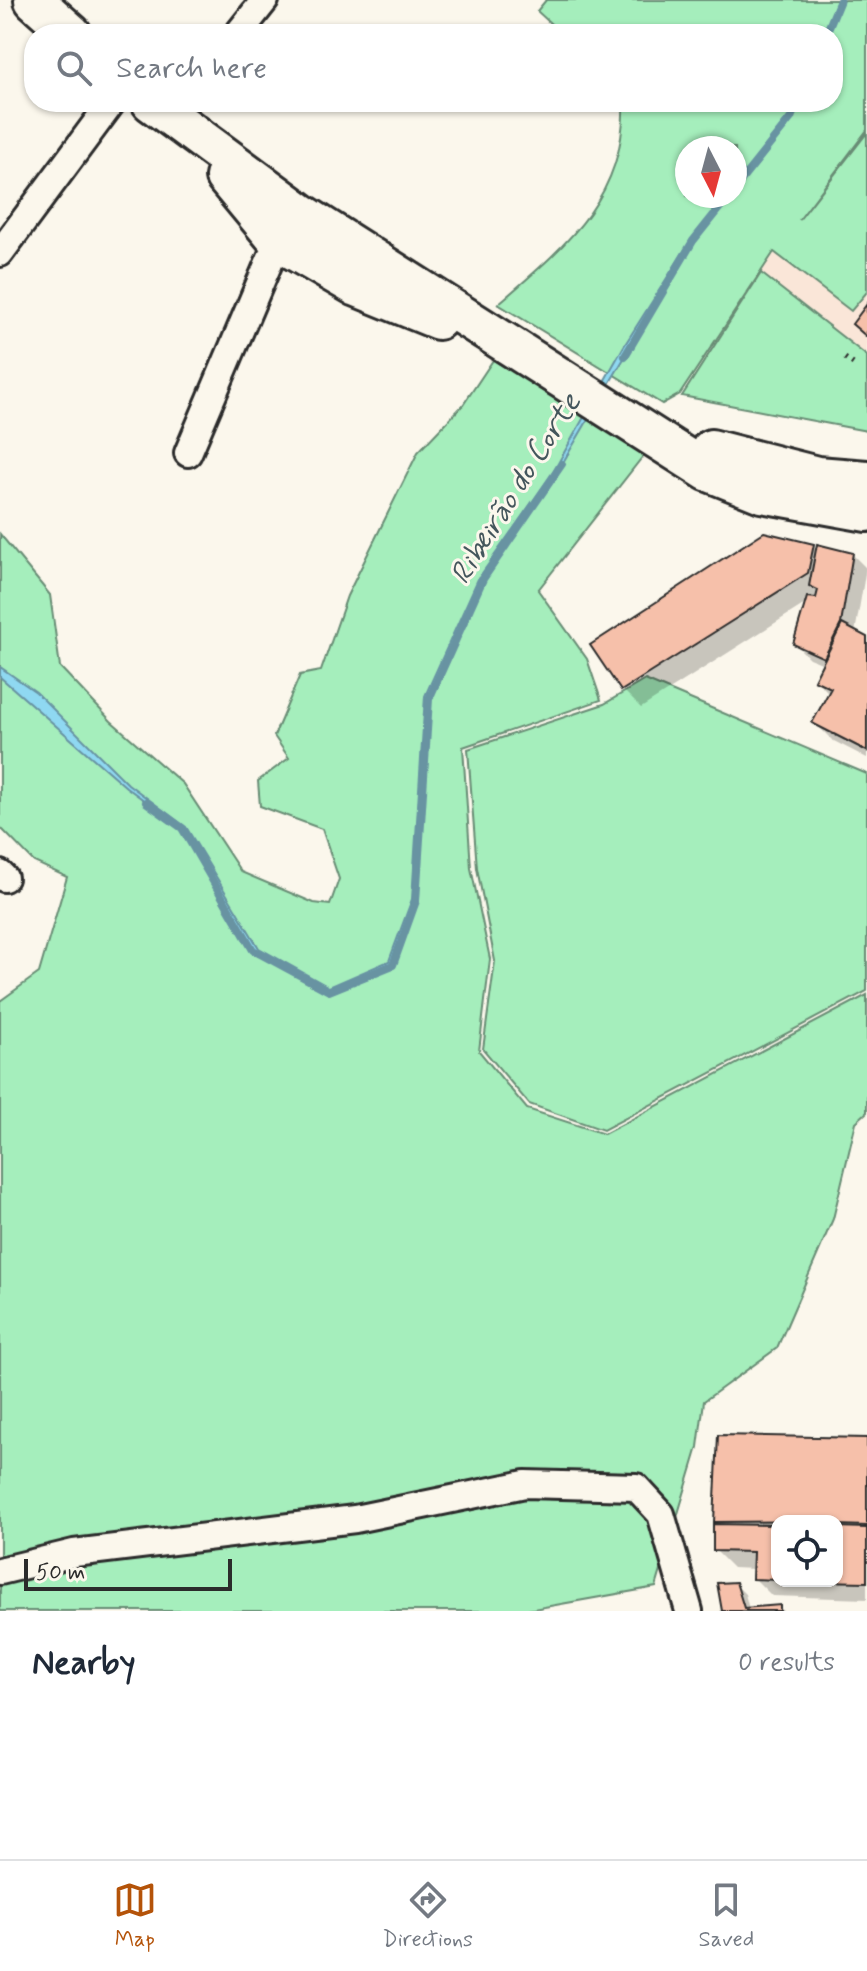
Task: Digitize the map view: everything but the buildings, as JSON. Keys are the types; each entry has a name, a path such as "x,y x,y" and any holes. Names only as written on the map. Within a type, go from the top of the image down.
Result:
{"main road":[{"path":"34,0 61,24"},
{"path":"174,112 289,226 494,338 707,471 762,493 867,512"},
{"path":"654,438 817,476 867,480"}],"street":[{"path":"246,24 265,0"},
{"path":"0,253 105,112"},
{"path":"188,453 289,226"},
{"path":"0,1571 74,1553 355,1519 525,1484 636,1487 661,1514 689,1611"}],"path":[{"path":"845,358 856,366"}],"shaded area":[{"path":"867,132 867,355 760,272"}],"green space":[{"path":"546,0 867,0 867,130 799,220 867,133 867,292 851,311 774,252 680,394 662,404 498,304 568,240 603,193 614,166 622,112 843,112 843,24 551,24 537,11"},
{"path":"761,273 867,356 867,431 682,396"},
{"path":"493,360 647,451 538,590 587,659 601,700 463,747 471,868 490,959 479,1051 527,1109 604,1134 867,995 867,1112 856,1122 833,1219 777,1348 704,1401 698,1447 656,1587 522,1611 0,1611 0,1001 39,973 67,877 34,862 0,827 0,534 50,595 60,667 111,721 183,784 241,872 314,903 330,905 339,879 322,829 260,806 258,781 289,758 274,736 300,675 321,671 347,596 418,452 463,405"},
{"path":"645,680 867,774 867,991 603,1130 529,1104 483,1049 495,961 477,868 468,749 604,704"}],"water":[{"path":"718,208 693,241 555,476 483,579 429,699 416,901 393,965 329,991 253,950 182,828 126,787 0,677 0,667 36,692 128,784 186,827 259,948 329,987 389,961 412,899 425,696 478,579 552,474 624,346 691,240"}],"waterway":[{"name":"Ribeirão do Corte","path":"830,24 840,0"},
{"name":"Ribeirão do Corte","path":"747,173 793,112"},
{"name":"Ribeirão do Corte","path":"625,356 693,241 719,208"},
{"name":"Ribeirão do Corte","path":"146,802 182,828 253,950 329,991 393,965 416,901 429,699 483,579 562,464"}]}
